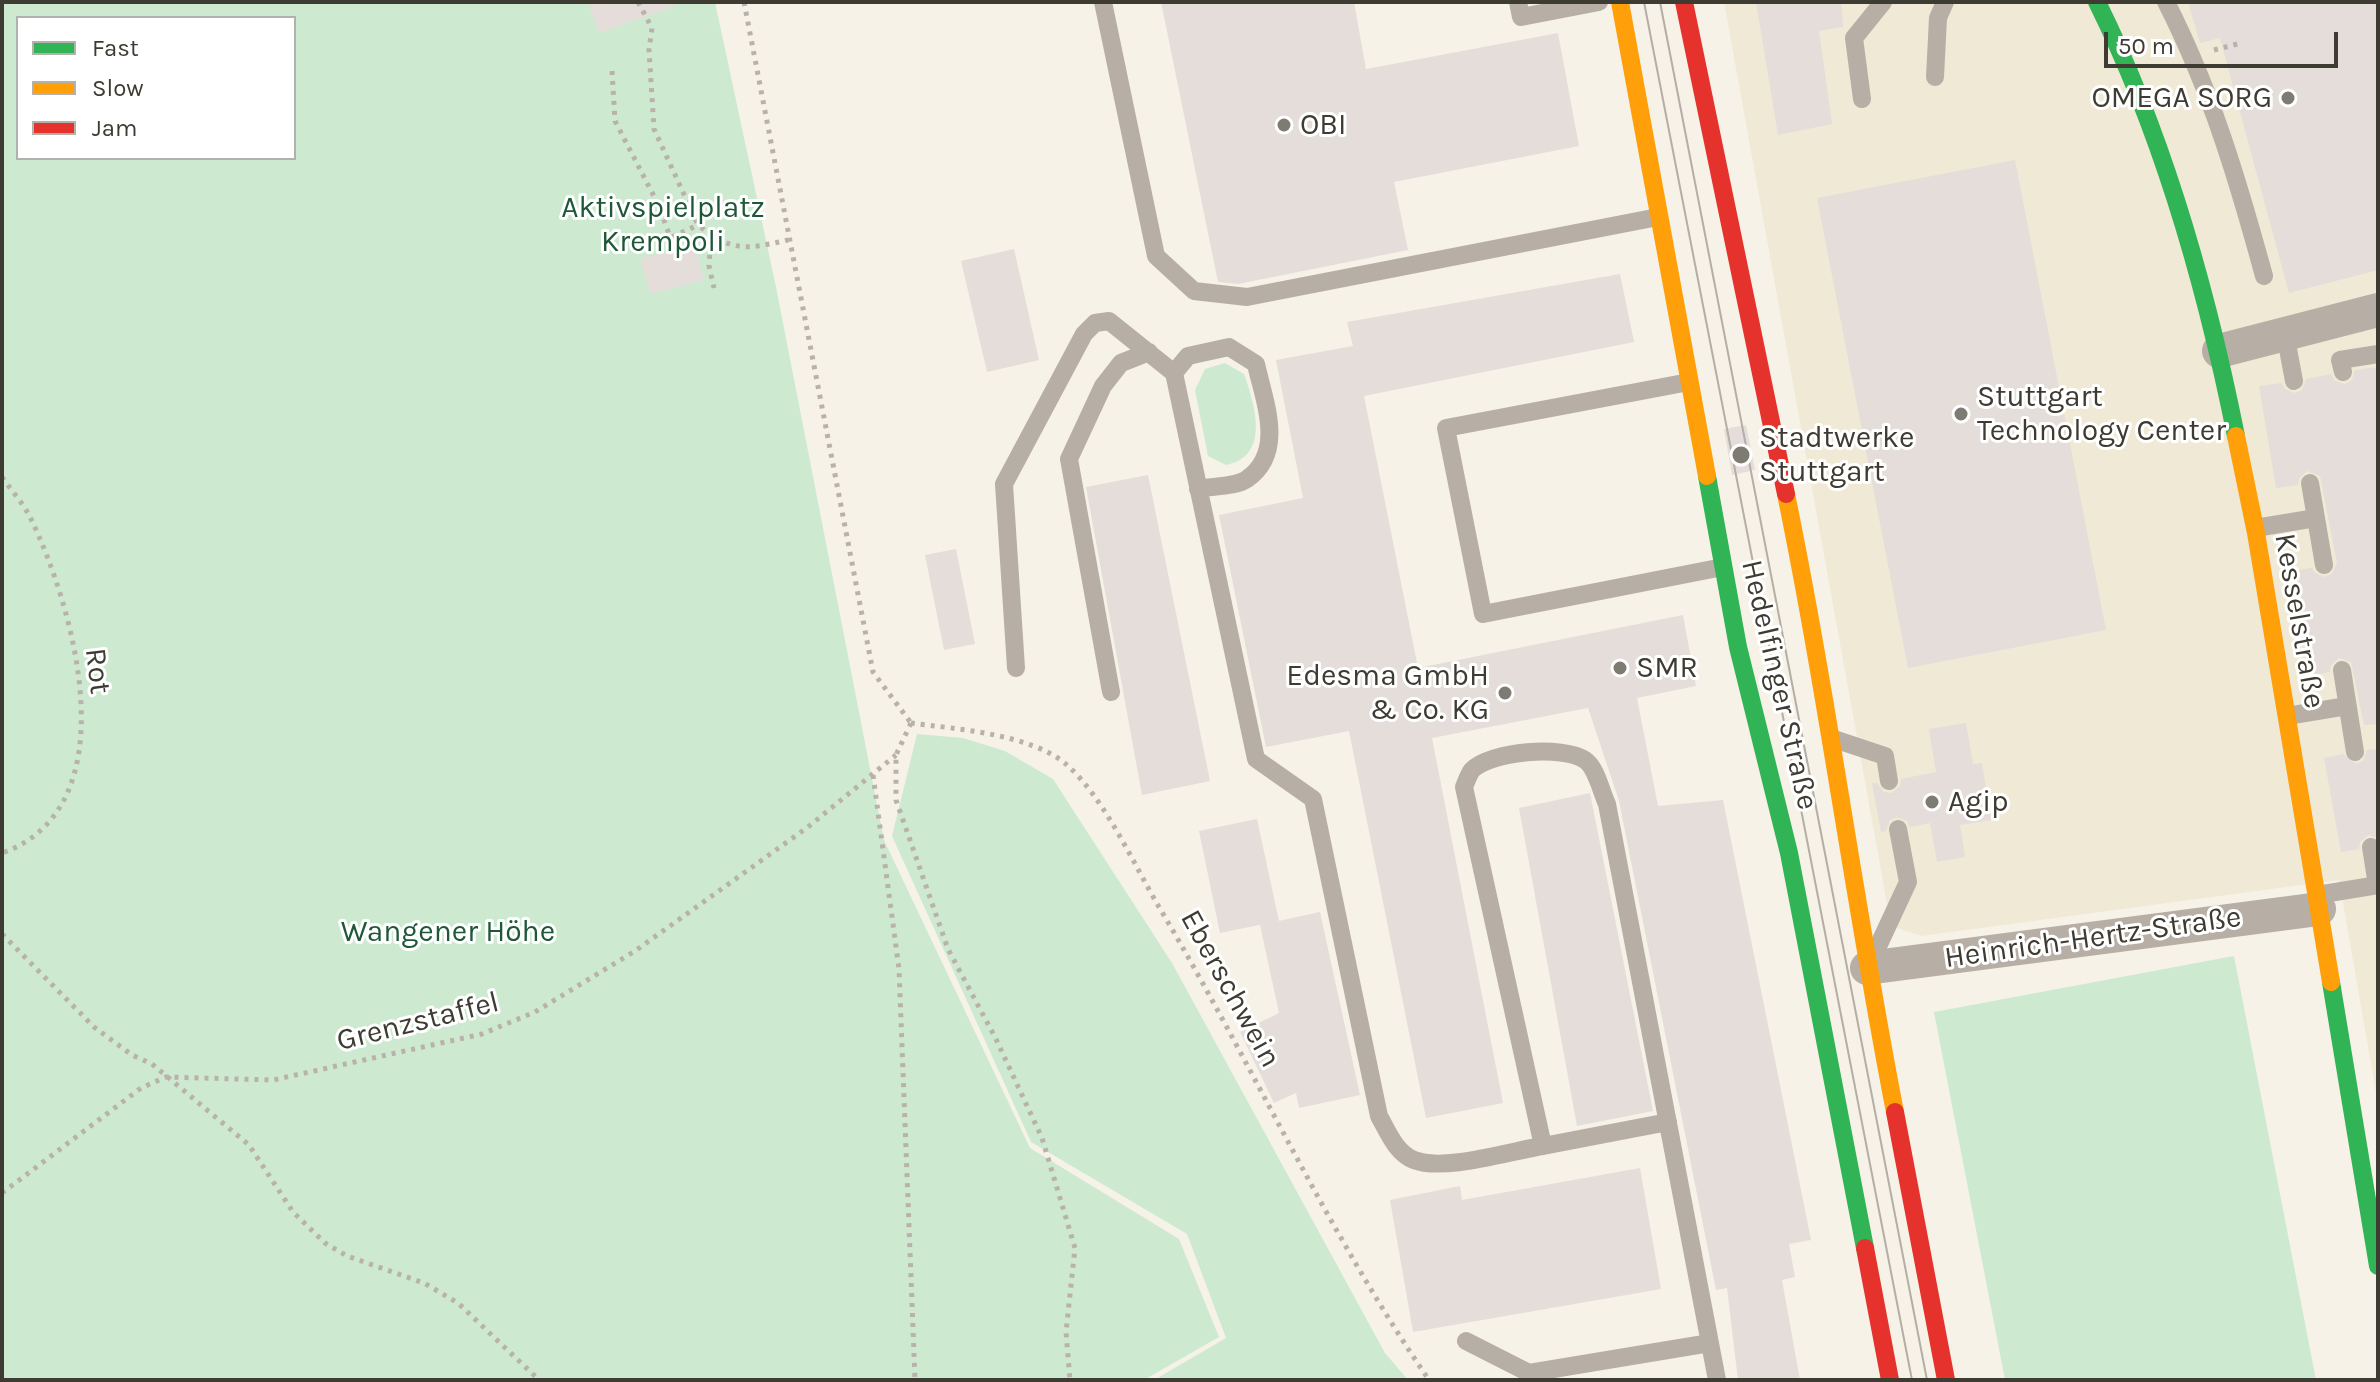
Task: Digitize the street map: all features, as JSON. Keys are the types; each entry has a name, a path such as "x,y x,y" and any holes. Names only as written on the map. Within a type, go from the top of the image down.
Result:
{"street":[{"name":"Hedelfinger Straße","path":"1620,2 1738,647 1789,853 1890,1380"},
{"name":"Hedelfinger Straße","path":"1684,2 1808,602 1867,968 1946,1380"},
{"name":"Kesselstraße","path":"2097,2 2113,34 2178,207 2219,351 2255,528 2378,1264"},
{"path":"2219,351 2378,310"},
{"name":"Heinrich-Hertz-Straße","path":"1867,968 2318,902"}],"lane":[{"path":"1103,2 1156,256 1194,291 1247,297 1658,217"},
{"path":"1518,2 1521,17 1599,2"},
{"path":"1862,99 1854,38 1883,2"},
{"path":"1935,77 1938,18 1945,2"},
{"path":"2166,2 2194,56 2231,155 2264,276"},
{"path":"1016,668 1004,484 1084,334 1095,323 1109,321 1174,373 1256,759 1313,799 1379,1116 1393,1143 1412,1159 1440,1164 1668,1122"},
{"path":"2285,333 2294,381"},
{"path":"1174,373 1188,356 1229,347 1256,364 1272,435 1262,464 1245,481 1198,489"},
{"path":"1111,692 1069,459 1103,386 1121,363 1149,352"},
{"path":"2343,372 2340,360 2378,354"},
{"path":"1689,382 1446,428 1483,614 1723,567"},
{"path":"2310,483 2324,565"},
{"path":"2255,528 2316,518"},
{"path":"2342,670 2355,752"},
{"path":"2287,716 2347,706"},
{"path":"1830,738 1885,756 1889,781"},
{"path":"1543,1146 1464,787 1472,770 1487,762 1548,749 1570,752 1588,762 1607,804 1717,1380"},
{"path":"1867,968 1908,882 1898,829"},
{"path":"2318,902 2378,885 2374,859"},
{"path":"1466,1341 1529,1373 1710,1343"}],"path":[{"path":"638,2 652,28 649,50 654,129 698,225 741,250 788,240"},
{"path":"744,2 873,672 911,723 896,755 896,800 948,949 996,1039 1042,1138 1075,1248 1066,1332 1070,1380"},
{"path":"612,71 615,121 672,237 675,250"},
{"path":"672,237 698,225"},
{"path":"711,235 709,266 714,288"},
{"name":"Rot","path":"2,477 29,515 54,577 81,675 78,767 57,815 18,847 2,853"},
{"name":"Eberschwein","path":"911,723 962,729 1035,747 1066,764 1092,794 1188,956 1364,1281 1429,1380"},
{"name":"Grenzstaffel","path":"2,1193 141,1088 166,1077 273,1080 482,1034 535,1012 635,951 808,827 896,755"},
{"path":"873,774 899,969 915,1380"},
{"path":"2,934 94,1027 132,1055 152,1064 249,1145 293,1212 325,1243 347,1256 424,1283 458,1303 539,1380"}],"shaded area":[{"path":"1724,2 2378,2 2378,1104 2339,880 1921,936 1897,928 1890,920"}],"green space":[{"name":"Wangener Höhe","path":"2,2 715,2 776,287 884,840 1030,1148 1179,1239 1219,1337 1144,1380 2,1380"},
{"path":"1225,363 1244,374 1256,428 1249,451 1240,460 1226,465 1208,456 1195,390 1205,369"},
{"path":"917,734 963,738 1005,751 1053,779 1172,963 1385,1353 1408,1380 1154,1380 1226,1338 1187,1234 1031,1142 892,836"},
{"path":"2234,956 2316,1380 2005,1380 1934,1012"}],"building":[{"path":"588,2 675,2 676,6 599,33"},
{"name":"OBI","path":"1161,2 1354,2 1366,69 1558,33 1579,146 1394,182 1408,250 1238,284 1218,282"},
{"path":"1756,2 1841,2 1843,27 1819,31 1832,124 1778,135"},
{"path":"2188,2 2378,2 2378,270 2289,293 2220,38 2200,43"},
{"name":"Stuttgart Technology Center","path":"2015,160 2106,630 1908,668 1817,198"},
{"path":"695,245 704,280 650,294 640,259"},
{"path":"1014,249 1039,360 987,372 961,261"},
{"path":"1620,274 1634,342 1364,396 1418,668 1683,615 1696,686 1637,698 1658,806 1723,800 1811,1240 1789,1244 1795,1277 1782,1280 1800,1380 1738,1380 1727,1288 1716,1290 1619,801 1588,708 1432,738 1503,1103 1426,1118 1349,731 1266,747 1219,515 1303,498 1276,360 1353,346 1347,322"},
{"path":"2378,367 2378,724 2364,725 2351,662 2339,658 2331,665 2330,672 2308,676 2291,571 2312,568 2315,573 2325,577 2332,574 2337,563 2320,476 2307,471 2299,478 2298,485 2276,488 2259,386 2282,383 2285,389 2295,393 2302,390 2306,379 2331,374 2335,381 2345,384 2352,380 2355,370"},
{"path":"1746,425 1755,470 1732,475 1724,429"},
{"path":"1148,475 1210,781 1142,795 1086,487"},
{"path":"956,549 975,644 944,650 925,555"},
{"path":"1966,723 1973,764 1982,763 1991,820 1960,825 1965,857 1937,862 1930,823 1910,827 1907,821 1897,817 1890,820 1886,831 1881,832 1872,783 1877,783 1884,792 1892,793 1900,786 1901,779 1936,772 1929,729"},
{"path":"2378,749 2378,838 2368,835 2360,842 2359,849 2341,852 2324,758 2343,754 2356,764 2363,761 2367,750"},
{"path":"1590,793 1653,1111 1577,1126 1519,808"},
{"path":"1257,819 1279,921 1220,933 1199,831"},
{"path":"1320,912 1360,1095 1299,1108 1296,1093 1274,1103 1240,1032 1279,1013 1260,925"},
{"path":"1640,1168 1661,1289 1413,1332 1390,1200 1460,1186 1462,1200"}],"tram line":[{"path":"1644,2 1912,1380"},
{"path":"1660,2 1927,1380"}],"traffic: fast":[{"path":"2097,2 2142,106 2180,214 2197,270 2236,436"},
{"path":"1707,476 1738,647 1789,853 1865,1248"},
{"path":"2331,982 2378,1266"}],"traffic: slow":[{"path":"1620,2 1707,476"},
{"path":"2236,436 2256,533 2331,982"},
{"path":"1786,494 1895,1112"}],"traffic: jam":[{"path":"1684,2 1786,494"},
{"path":"1895,1112 1946,1380"},
{"path":"1865,1248 1890,1380"}],"place":[{"name":"OMEGA SORG","path":"2288,98"},
{"name":"OBI","path":"1284,125"},
{"name":"Stuttgart Technology Center","path":"1961,414"},
{"name":"Stadtwerke Stuttgart","path":"1741,455"},
{"name":"SMR","path":"1620,668"},
{"name":"Edesma GmbH & Co. KG","path":"1505,693"},
{"name":"Agip","path":"1932,802"}],"park label":[{"name":"Aktivspielplatz Krempoli","path":"663,225"}]}
